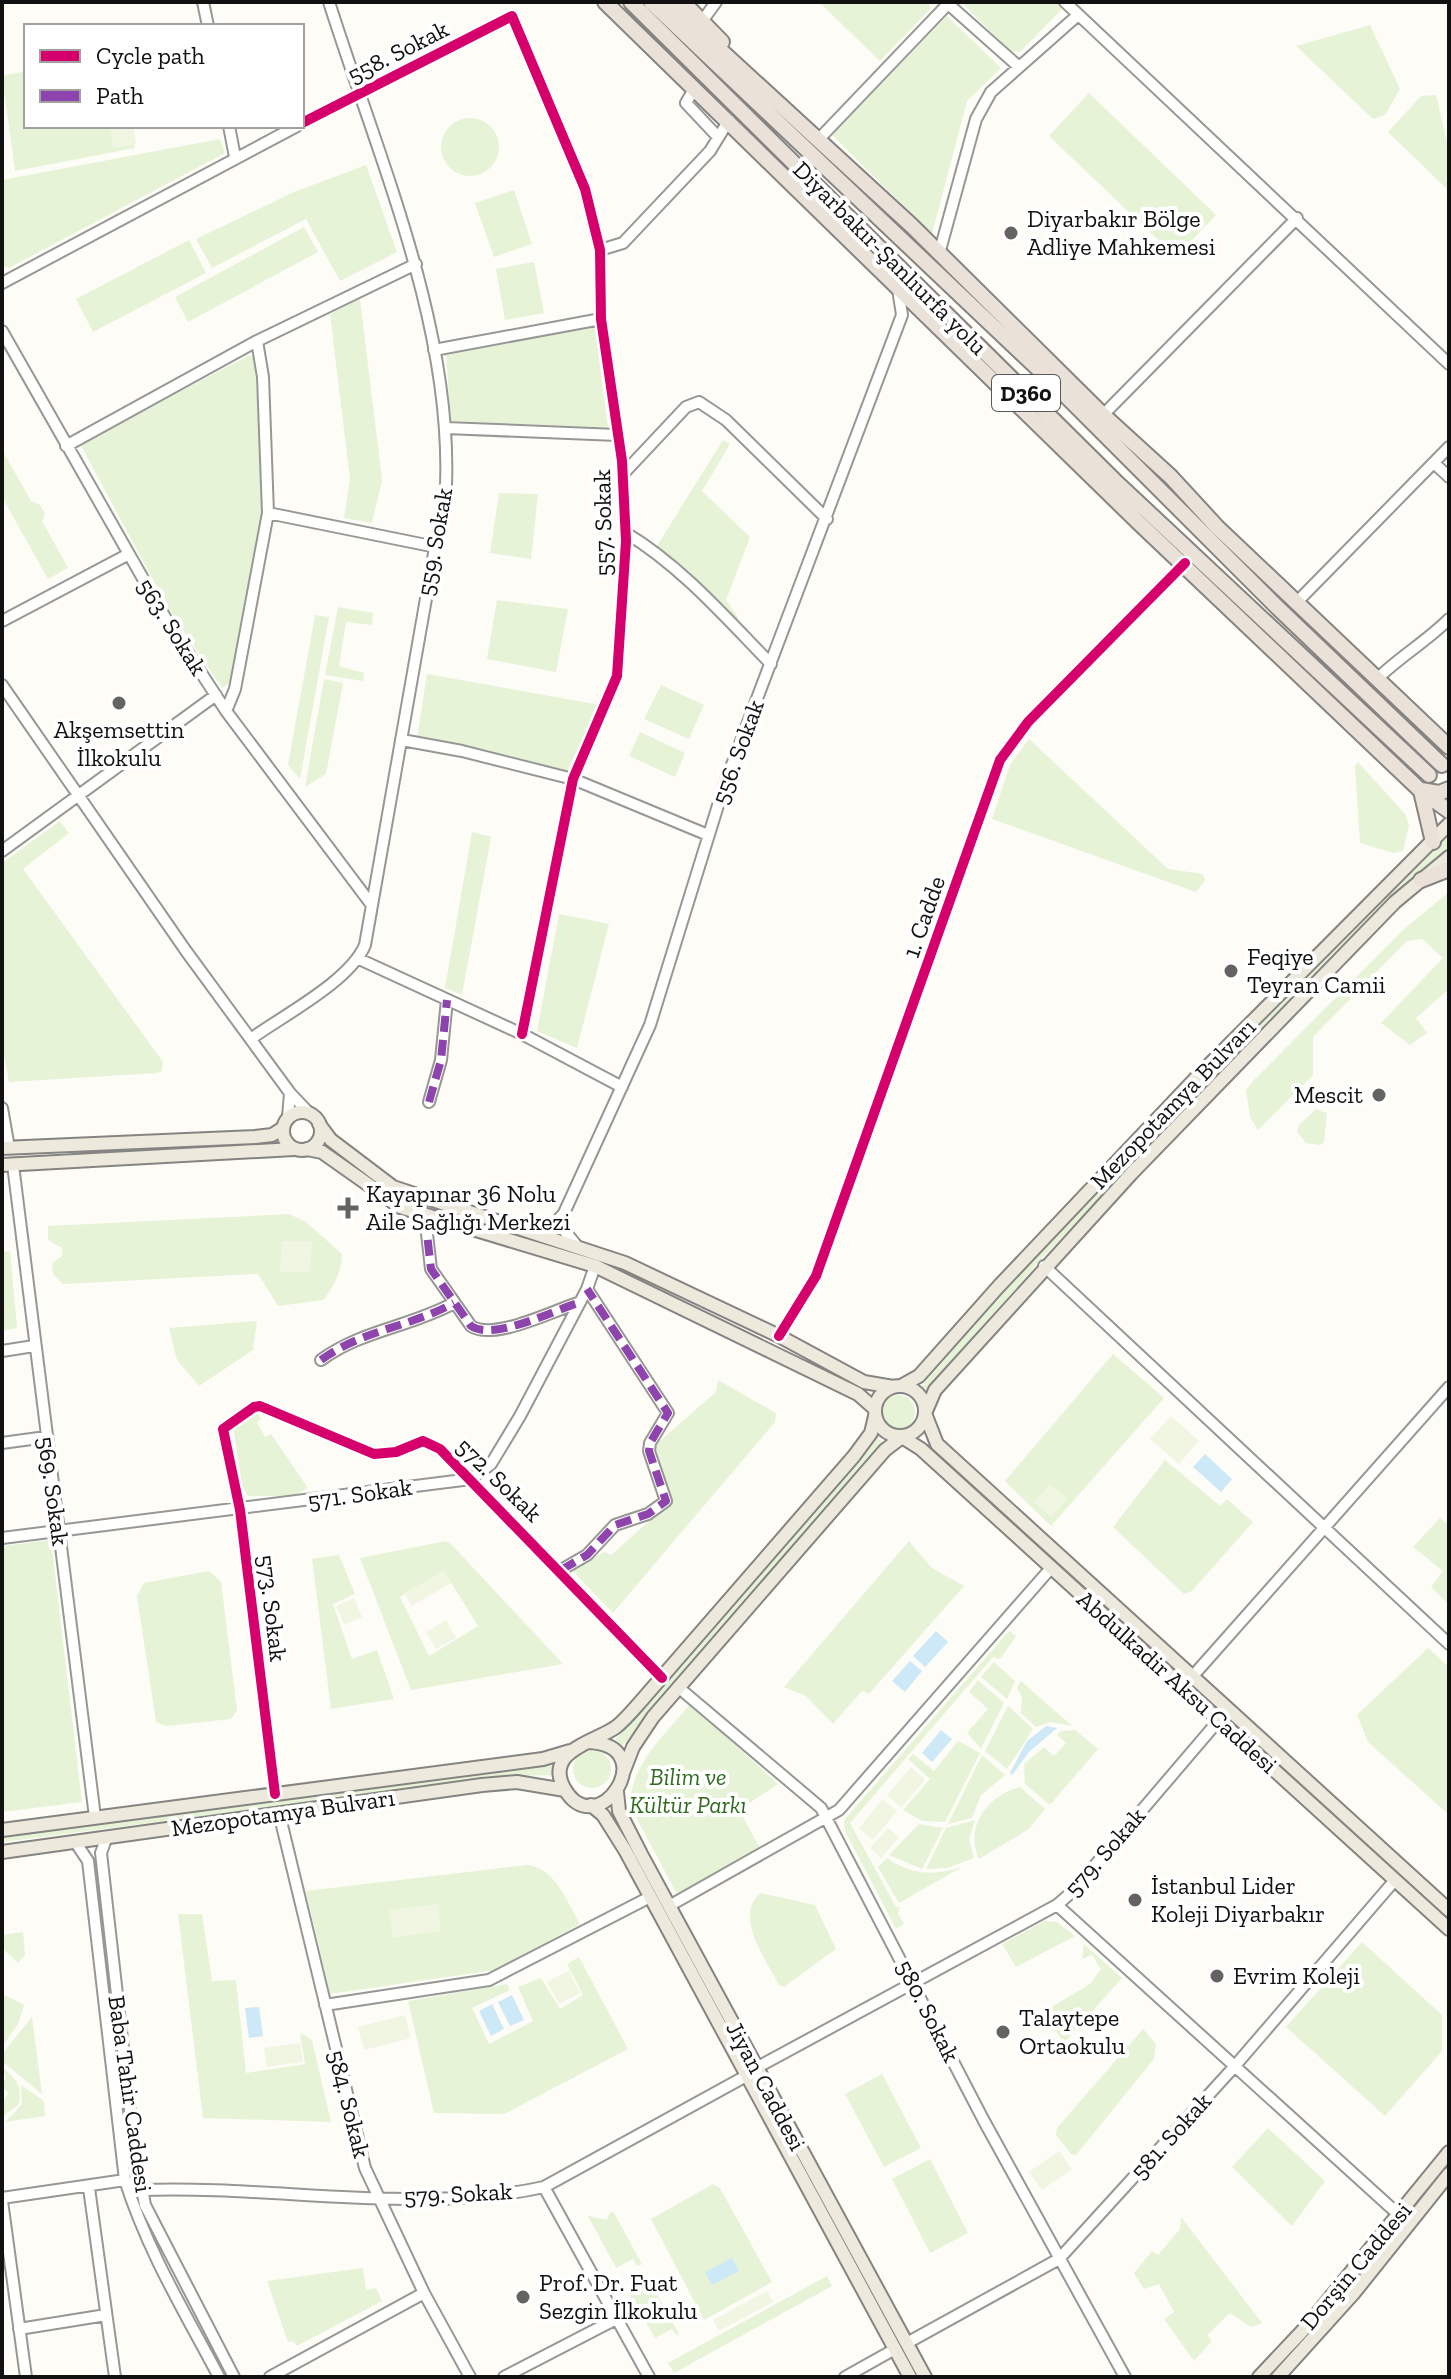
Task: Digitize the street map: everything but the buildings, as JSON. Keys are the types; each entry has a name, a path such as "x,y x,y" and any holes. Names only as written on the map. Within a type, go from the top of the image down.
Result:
{"highway":[{"path":"605,2 880,267"},
{"name":"Diyarbakır-Şanlıurfa yolu","path":"631,2 1088,453 1429,775"},
{"name":"Diyarbakır-Şanlıurfa yolu","path":"651,2 1053,383 1442,765"},
{"path":"668,2 939,254 1133,445 1171,477 1296,603 1449,747"},
{"path":"683,2 703,20 765,91"},
{"path":"772,140 898,289 1420,790 1449,811"},
{"path":"948,284 1019,332"},
{"path":"1010,395 1088,453"},
{"path":"1133,445 1215,545"},
{"path":"1420,790 1439,793 1449,789"},
{"path":"1420,790 1433,842"},
{"path":"1421,880 1449,869"}],"main road":[{"name":"Mezopotamya Bulvarı","path":"897,1386 919,1376 999,1286 1197,1077 1449,824"},
{"name":"Mezopotamya Bulvarı","path":"926,1414 935,1390 1044,1266 1355,943 1449,857"},
{"path":"6,1148 272,1135 300,1112 315,1120 331,1140 393,1187 625,1263 779,1336 864,1382 916,1391 926,1414 915,1433 902,1437 885,1450 678,1687 633,1747 617,1792 610,1799 591,1805 572,1798 565,1790 561,1770 570,1751"},
{"path":"300,1149 317,1142 315,1120"},
{"path":"286,1123 285,1140 300,1149"},
{"path":"8,1165 300,1149 322,1152 377,1194 425,1216 595,1266 858,1394 875,1412 888,1434 902,1437"},
{"path":"2,1830 543,1759 570,1751 617,1726 662,1678 854,1456 871,1433 883,1393 897,1386"},
{"name":"Abdulkadir Aksu Caddesi","path":"926,1414 937,1444 1449,1910"},
{"name":"Abdulkadir Aksu Caddesi","path":"902,1437 921,1449 1449,1929"},
{"path":"588,1742 608,1746 616,1753 623,1773"},
{"name":"Mezopotamya Bulvarı","path":"2,1852 517,1782 565,1790"},
{"name":"Jiyan Caddesi","path":"617,1792 619,1811 751,2072"},
{"name":"Jiyan Caddesi","path":"591,1805 605,1818 751,2072 901,2346 925,2377"},
{"name":"Dorşin Caddesi","path":"1259,2377 1399,2215 1449,2152"},
{"name":"Dorşin Caddesi","path":"1278,2377 1353,2294 1449,2174"},
{"name":"Jiyan Caddesi","path":"901,2346 910,2377"}],"street":[{"path":"203,2 208,24"},
{"name":"559. Sokak","path":"329,2 416,264 446,428 446,485 436,547 359,959"},
{"path":"703,20 716,2"},
{"path":"1065,2 1449,364"},
{"path":"818,140 947,3 1018,66"},
{"path":"939,254 976,119 991,92 1078,15"},
{"name":"558. Sokak","path":"304,123 512,16"},
{"name":"557. Sokak","path":"512,16 585,189 600,250 601,319 623,474 626,533 617,676 573,779 522,1034"},
{"path":"694,89 686,103 718,137"},
{"path":"600,250 623,243 710,151 729,120"},
{"path":"229,128 235,157"},
{"name":"558. Sokak","path":"2,283 294,128"},
{"path":"1103,415 1297,218"},
{"path":"66,446 257,341 416,264"},
{"name":"556. Sokak","path":"564,1213 650,1025 708,835 902,315 898,289"},
{"path":"434,350 601,319"},
{"name":"563. Sokak","path":"2,331 127,555 226,711 371,904"},
{"path":"226,711 235,689 268,513 263,377 257,341"},
{"path":"623,474 686,407 699,402 726,420 827,519"},
{"path":"446,428 617,435"},
{"path":"1296,603 1449,447"},
{"path":"1434,463 1449,477"},
{"path":"268,513 436,547"},
{"path":"626,533 650,547 771,664"},
{"path":"2,621 127,555"},
{"name":"1. Cadde","path":"779,1336 816,1276 1000,760 1028,722 1185,563"},
{"path":"1376,680 1400,656 1428,640 1449,619"},
{"path":"2,685 290,1093 315,1120"},
{"path":"2,851 216,695"},
{"path":"402,740 462,751 573,779 708,835"},
{"path":"252,1038 359,959 522,1034 622,1087"},
{"path":"429,1102 441,1060 447,1000"},
{"path":"286,1123 290,1093"},
{"path":"2,1108 6,1148"},
{"name":"569. Sokak","path":"8,1165 95,1817"},
{"path":"531,1231 551,1228 564,1213"},
{"path":"564,1213 563,1229 577,1246"},
{"path":"425,1216 431,1269 454,1303 479,1331 498,1331 578,1303"},
{"path":"471,1479 491,1464 520,1416 587,1289 595,1266"},
{"path":"1044,1266 1449,1644"},
{"path":"561,1570 587,1555 615,1525 648,1514 666,1501 649,1451 650,1443 668,1413 587,1289"},
{"path":"321,1360 343,1344 394,1324 419,1319 454,1303"},
{"path":"2,1351 34,1346"},
{"path":"1192,1677 1449,1387"},
{"name":"572. Sokak","path":"223,1429 260,1406 292,1422 333,1434 374,1454 396,1452 423,1441 440,1449 561,1570 662,1678"},
{"name":"573. Sokak","path":"223,1429 240,1510 275,1794"},
{"path":"2,1443 46,1437"},
{"name":"571. Sokak","path":"2,1538 471,1479"},
{"path":"669,1906 827,1819 1051,1568"},
{"name":"580. Sokak","path":"678,1687 821,1808 1059,2259 1125,2377"},
{"name":"579. Sokak","path":"142,2190 377,2198 512,2194 544,2187 913,1981 1057,1905 1082,1881 1219,1720"},
{"name":"584. Sokak","path":"279,1813 365,2168 424,2293 470,2377"},
{"name":"Baba Tahir Caddesi","path":"106,1839 101,1850 102,1868 142,2190 163,2245 234,2377"},
{"name":"Baba Tahir Caddesi","path":"76,1843 88,1861 125,2180 137,2217 156,2258 219,2377"},
{"name":"581. Sokak","path":"845,2377 1059,2259 1234,2067 1395,1880"},
{"path":"325,2005 489,1980 650,1897"},
{"path":"1057,1905 1399,2215"},
{"path":"26,2377 2,2200 125,2180"},
{"path":"544,2187 649,2377"},
{"path":"89,2188 115,2377"},
{"path":"270,2377 424,2293"},
{"path":"19,2329 106,2315"},
{"path":"504,2377 618,2318"}],"green space":[{"path":"819,2 928,2 931,8 880,61"},
{"path":"961,2 1059,2 1064,7 1020,52 1010,51"},
{"path":"947,16 1001,68 967,101 932,234 832,135"},
{"path":"1370,25 1400,89 1385,115 1373,119 1296,46"},
{"path":"24,71 24,128 131,128 135,148 15,171 2,76"},
{"path":"1089,93 1216,215 1176,257 1049,136"},
{"path":"1436,95 1449,151 1449,191 1388,132 1421,96"},
{"path":"470,118 490,127 499,147 490,167 470,176 450,167 441,147 450,127"},
{"path":"110,128 133,128 136,144 113,148"},
{"path":"220,139 225,153 9,268 2,266 2,180"},
{"path":"366,165 397,252 340,281 306,219 212,268 196,239 294,192"},
{"path":"514,190 532,244 494,257 475,203"},
{"path":"304,227 318,252 188,322 175,297"},
{"path":"189,240 206,273 93,332 76,299"},
{"path":"534,262 544,313 505,320 496,269"},
{"path":"360,299 382,480 372,523 344,518 350,479 330,314"},
{"path":"595,327 608,428 451,421 446,355"},
{"path":"250,355 255,359 263,518 231,682 222,688 166,604 80,444"},
{"path":"723,440 730,444 702,491 750,537 726,600 738,617 736,621 657,546"},
{"path":"4,453 31,501 40,505 45,514 42,521 68,568 48,579 2,497"},
{"path":"499,493 538,494 531,559 490,553"},
{"path":"497,600 568,609 556,672 487,659"},
{"path":"338,607 373,613 372,625 346,622 339,666 364,673 363,681 325,675"},
{"path":"315,615 329,617 300,779 288,765"},
{"path":"427,674 600,705 567,771 417,738"},
{"path":"324,679 343,683 326,774 305,787"},
{"path":"661,685 704,705 689,739 644,719"},
{"path":"640,732 685,753 675,777 629,756"},
{"path":"1029,739 1168,869 1203,874 1205,880 1196,892 992,819 1010,765"},
{"path":"1358,762 1405,814 1409,825 1403,851 1394,853 1360,843 1355,766"},
{"path":"60,821 69,833 23,869 163,1062 162,1071 157,1073 9,1082 2,1043 2,863"},
{"path":"472,832 491,837 462,995 445,988"},
{"path":"1449,833 1449,848 1390,898 1043,1257 927,1392 921,1387 1009,1284 1163,1122 1380,897"},
{"path":"1449,892 1449,989 1416,1018 1427,1033 1410,1045 1381,1023 1443,958 1422,939 1407,941 1313,1037 1313,1075 1258,1130 1250,1117 1246,1090 1254,1080 1405,928"},
{"path":"559,914 609,924 577,1048 537,1031"},
{"path":"1316,1109 1327,1113 1324,1142 1320,1145 1306,1143 1297,1132 1299,1125"},
{"path":"289,1214 306,1222 342,1254 337,1278 323,1300 278,1306 258,1274 63,1284 53,1274 52,1263 62,1256 62,1248 48,1240 48,1226"},
{"path":"282,1241 312,1241 310,1272 280,1272"},
{"path":"10,1251 17,1328 2,1331 2,1252"},
{"path":"257,1321 253,1350 199,1386 177,1360 169,1328"},
{"path":"1113,1354 1164,1398 1051,1526 1005,1481"},
{"path":"718,1380 776,1413 775,1422 613,1613 570,1568 605,1552 611,1555 671,1502 653,1447 716,1392"},
{"path":"898,1395 910,1400 915,1412 910,1424 898,1429 886,1424 881,1412 886,1400"},
{"path":"255,1409 261,1419 257,1422 265,1437 271,1434 308,1488 292,1496 248,1496 242,1486 233,1426"},
{"path":"1171,1416 1199,1441 1179,1464 1150,1439"},
{"path":"876,1437 883,1442 621,1747 615,1740"},
{"path":"1165,1460 1220,1506 1227,1499 1253,1522 1192,1591 1184,1594 1113,1527"},
{"path":"1050,1484 1067,1499 1051,1517 1034,1502"},
{"path":"1440,1518 1449,1525 1449,1605 1431,1587 1443,1571 1413,1547"},
{"path":"51,1540 82,1802 2,1812 2,1546"},
{"path":"446,1541 563,1664 411,1690 360,1558","holes":["444,1571 478,1626 429,1656 400,1597"]},
{"path":"909,1541 932,1568 964,1586 869,1694 862,1691 833,1724 806,1696 784,1687"},
{"path":"339,1555 355,1594 333,1604 352,1659 377,1650 394,1699 331,1709 312,1559"},
{"path":"209,1571 221,1582 237,1711 231,1719 166,1726 156,1722 137,1596 144,1583"},
{"path":"444,1571 451,1583 412,1606 404,1593"},
{"path":"354,1598 362,1617 344,1625 336,1606"},
{"path":"446,1620 456,1638 436,1649 426,1632"},
{"path":"1009,1631 1016,1636 1000,1659 993,1657 850,1823 896,1907 900,1907 898,1914 904,1924 896,1929 845,1831 844,1820"},
{"path":"1428,1648 1449,1667 1449,1815 1368,1742 1357,1715"},
{"path":"994,1662 1015,1681 1007,1699 981,1677"},
{"path":"978,1680 1004,1703 981,1749 967,1733 988,1709 969,1692"},
{"path":"1021,1681 1072,1726 1051,1722 1036,1727 1021,1713 1022,1697 1017,1688"},
{"name":"Bilim ve Kültür Parkı","path":"690,1704 778,1784 739,1810 760,1848 682,1894 676,1892 631,1808 631,1793 650,1752"},
{"path":"1008,1706 1033,1729 1007,1769 985,1751"},
{"path":"1075,1730 1098,1749 1050,1805 1025,1784 1024,1764 1044,1747 1054,1756 1066,1743 1057,1735 1061,1731"},
{"path":"958,1741 980,1753 945,1822 922,1821 903,1810 930,1779 908,1759 913,1754 934,1771"},
{"path":"592,1750 606,1755 611,1769 606,1783 592,1788 578,1783 573,1769 578,1755"},
{"path":"982,1755 1005,1775 981,1795 972,1818 948,1824"},
{"path":"556,1765 555,1775 513,1776 2,1842 2,1835"},
{"path":"911,1767 925,1780 901,1808 887,1795"},
{"path":"1020,1787 1045,1809 1029,1829 979,1859 975,1835 982,1814 998,1797"},
{"path":"883,1799 897,1811 873,1840 859,1828"},
{"path":"975,1820 969,1839 974,1858 947,1868 926,1869 946,1828"},
{"path":"919,1824 943,1828 922,1869 889,1855"},
{"path":"888,1828 899,1837 881,1858 870,1848"},
{"path":"887,1858 914,1871 942,1872 962,1867 899,1903 878,1867"},
{"path":"528,1865 546,1872 553,1879 580,1924 495,1970 330,1994 306,1891"},
{"path":"761,1893 815,1905 836,1949 784,1987 779,1985 767,1964 751,1925 753,1902"},
{"path":"438,1904 441,1931 393,1938 389,1910"},
{"path":"178,1914 202,1914 212,1981 236,1980 246,2073 305,2064 300,2033 312,2040 331,2122 203,2118"},
{"path":"1045,1921 1057,1922 1075,1936 1016,1967 1002,1944"},
{"path":"23,1932 25,1955 18,1963 2,1948 2,1935"},
{"path":"1362,1942 1442,2015 1442,2051 1385,2116 1286,2027"},
{"path":"1084,1944 1122,1978 1064,2043 1043,2012 1090,1984 1101,1969 1092,1955 1082,1959"},
{"path":"579,1957 628,2049 504,2114 434,2113 408,2001 507,1984 510,1990 472,2008 489,2044 533,2021 518,1987 541,1978 560,2009 583,1995 567,1964"},
{"path":"569,1971 580,1993 559,2004 547,1982"},
{"path":"3,1994 24,2005 18,2024 2,2047"},
{"path":"405,2015 411,2038 364,2050 358,2027"},
{"path":"32,2017 42,2094 2,2061 2,2054"},
{"path":"1143,2029 1156,2044 1154,2059 1076,2155 1071,2154 1056,2135 1057,2128"},
{"path":"300,2043 303,2062 267,2067 264,2048"},
{"path":"2,2067 14,2079 20,2093 18,2105 2,2117 2,2103 8,2093 2,2086 6,2077"},
{"path":"882,2074 921,2148 884,2167 845,2094"},
{"path":"21,2085 44,2101 45,2116 5,2122 22,2104"},
{"path":"1268,2128 1325,2181 1292,2226 1232,2167"},
{"path":"1059,2151 1072,2169 1042,2190 1029,2172"},
{"path":"930,2159 968,2233 930,2253 892,2179"},
{"path":"713,2184 720,2188 772,2282 704,2320 651,2219"},
{"path":"610,2212 614,2213 642,2264 637,2266 633,2259 616,2268 588,2216 607,2220"},
{"path":"1181,2217 1262,2323 1251,2327 1230,2313 1207,2335 1212,2341 1194,2361 1164,2319 1174,2312 1159,2284 1144,2289 1134,2273 1152,2251 1158,2255 1180,2229"},
{"path":"363,2268 366,2290 376,2288 382,2301 297,2346 293,2341 288,2342 267,2281"},
{"path":"646,2274 679,2334 677,2336 672,2329 655,2338 629,2293 646,2284 642,2276"},
{"path":"827,2276 832,2286 674,2373 668,2363"},
{"path":"767,2291 773,2302 719,2331 713,2320"}],"water":[{"path":"1205,1454 1232,1479 1221,1492 1193,1467"},
{"path":"936,1631 948,1642 925,1667 913,1656"},
{"path":"910,1661 922,1671 905,1692 892,1681"},
{"path":"1046,1726 1057,1728 1029,1752 1012,1775 1010,1773 1027,1741"},
{"path":"941,1730 952,1739 932,1762 922,1753"},
{"path":"512,1995 524,2020 510,2026 498,2002"},
{"path":"492,2004 504,2029 491,2036 479,2011"},
{"path":"259,2007 263,2036 249,2038 245,2008"},
{"path":"732,2258 739,2271 712,2285 705,2272"}],"marked path":[{"path":"429,1102 441,1060 447,1000"},
{"path":"425,1216 431,1269 471,1326 481,1330 508,1327 578,1303"},
{"path":"561,1570 587,1555 615,1525 648,1514 666,1501 649,1451 650,1443 668,1413 587,1289"},
{"path":"321,1360 369,1335 454,1303"}],"cycle path":[{"path":"304,122 512,16 585,189 600,250 601,319 622,461 626,541 617,676 573,779 522,1034"},
{"path":"779,1336 816,1276 1000,760 1028,722 1185,563"},
{"path":"275,1794 240,1510 223,1429 254,1407 260,1406 374,1454 396,1452 423,1441 440,1449 662,1678"}],"place":[{"name":"Diyarbakır Bölge Adliye Mahkemesi","path":"1011,233"},
{"name":"Akşemsettin İlkokulu","path":"119,703"},
{"name":"Feqiye Teyran Camii","path":"1231,971"},
{"name":"Mescit","path":"1379,1095"},
{"name":"Kayapınar 36 Nolu Aile Sağlığı Merkezi","path":"348,1208"},
{"name":"İstanbul Lider Koleji Diyarbakır","path":"1135,1900"},
{"name":"Evrim Koleji","path":"1217,1976"},
{"name":"Talaytepe Ortaokulu","path":"1003,2032"},
{"name":"Prof. Dr. Fuat Sezgin İlkokulu","path":"523,2297"}]}
